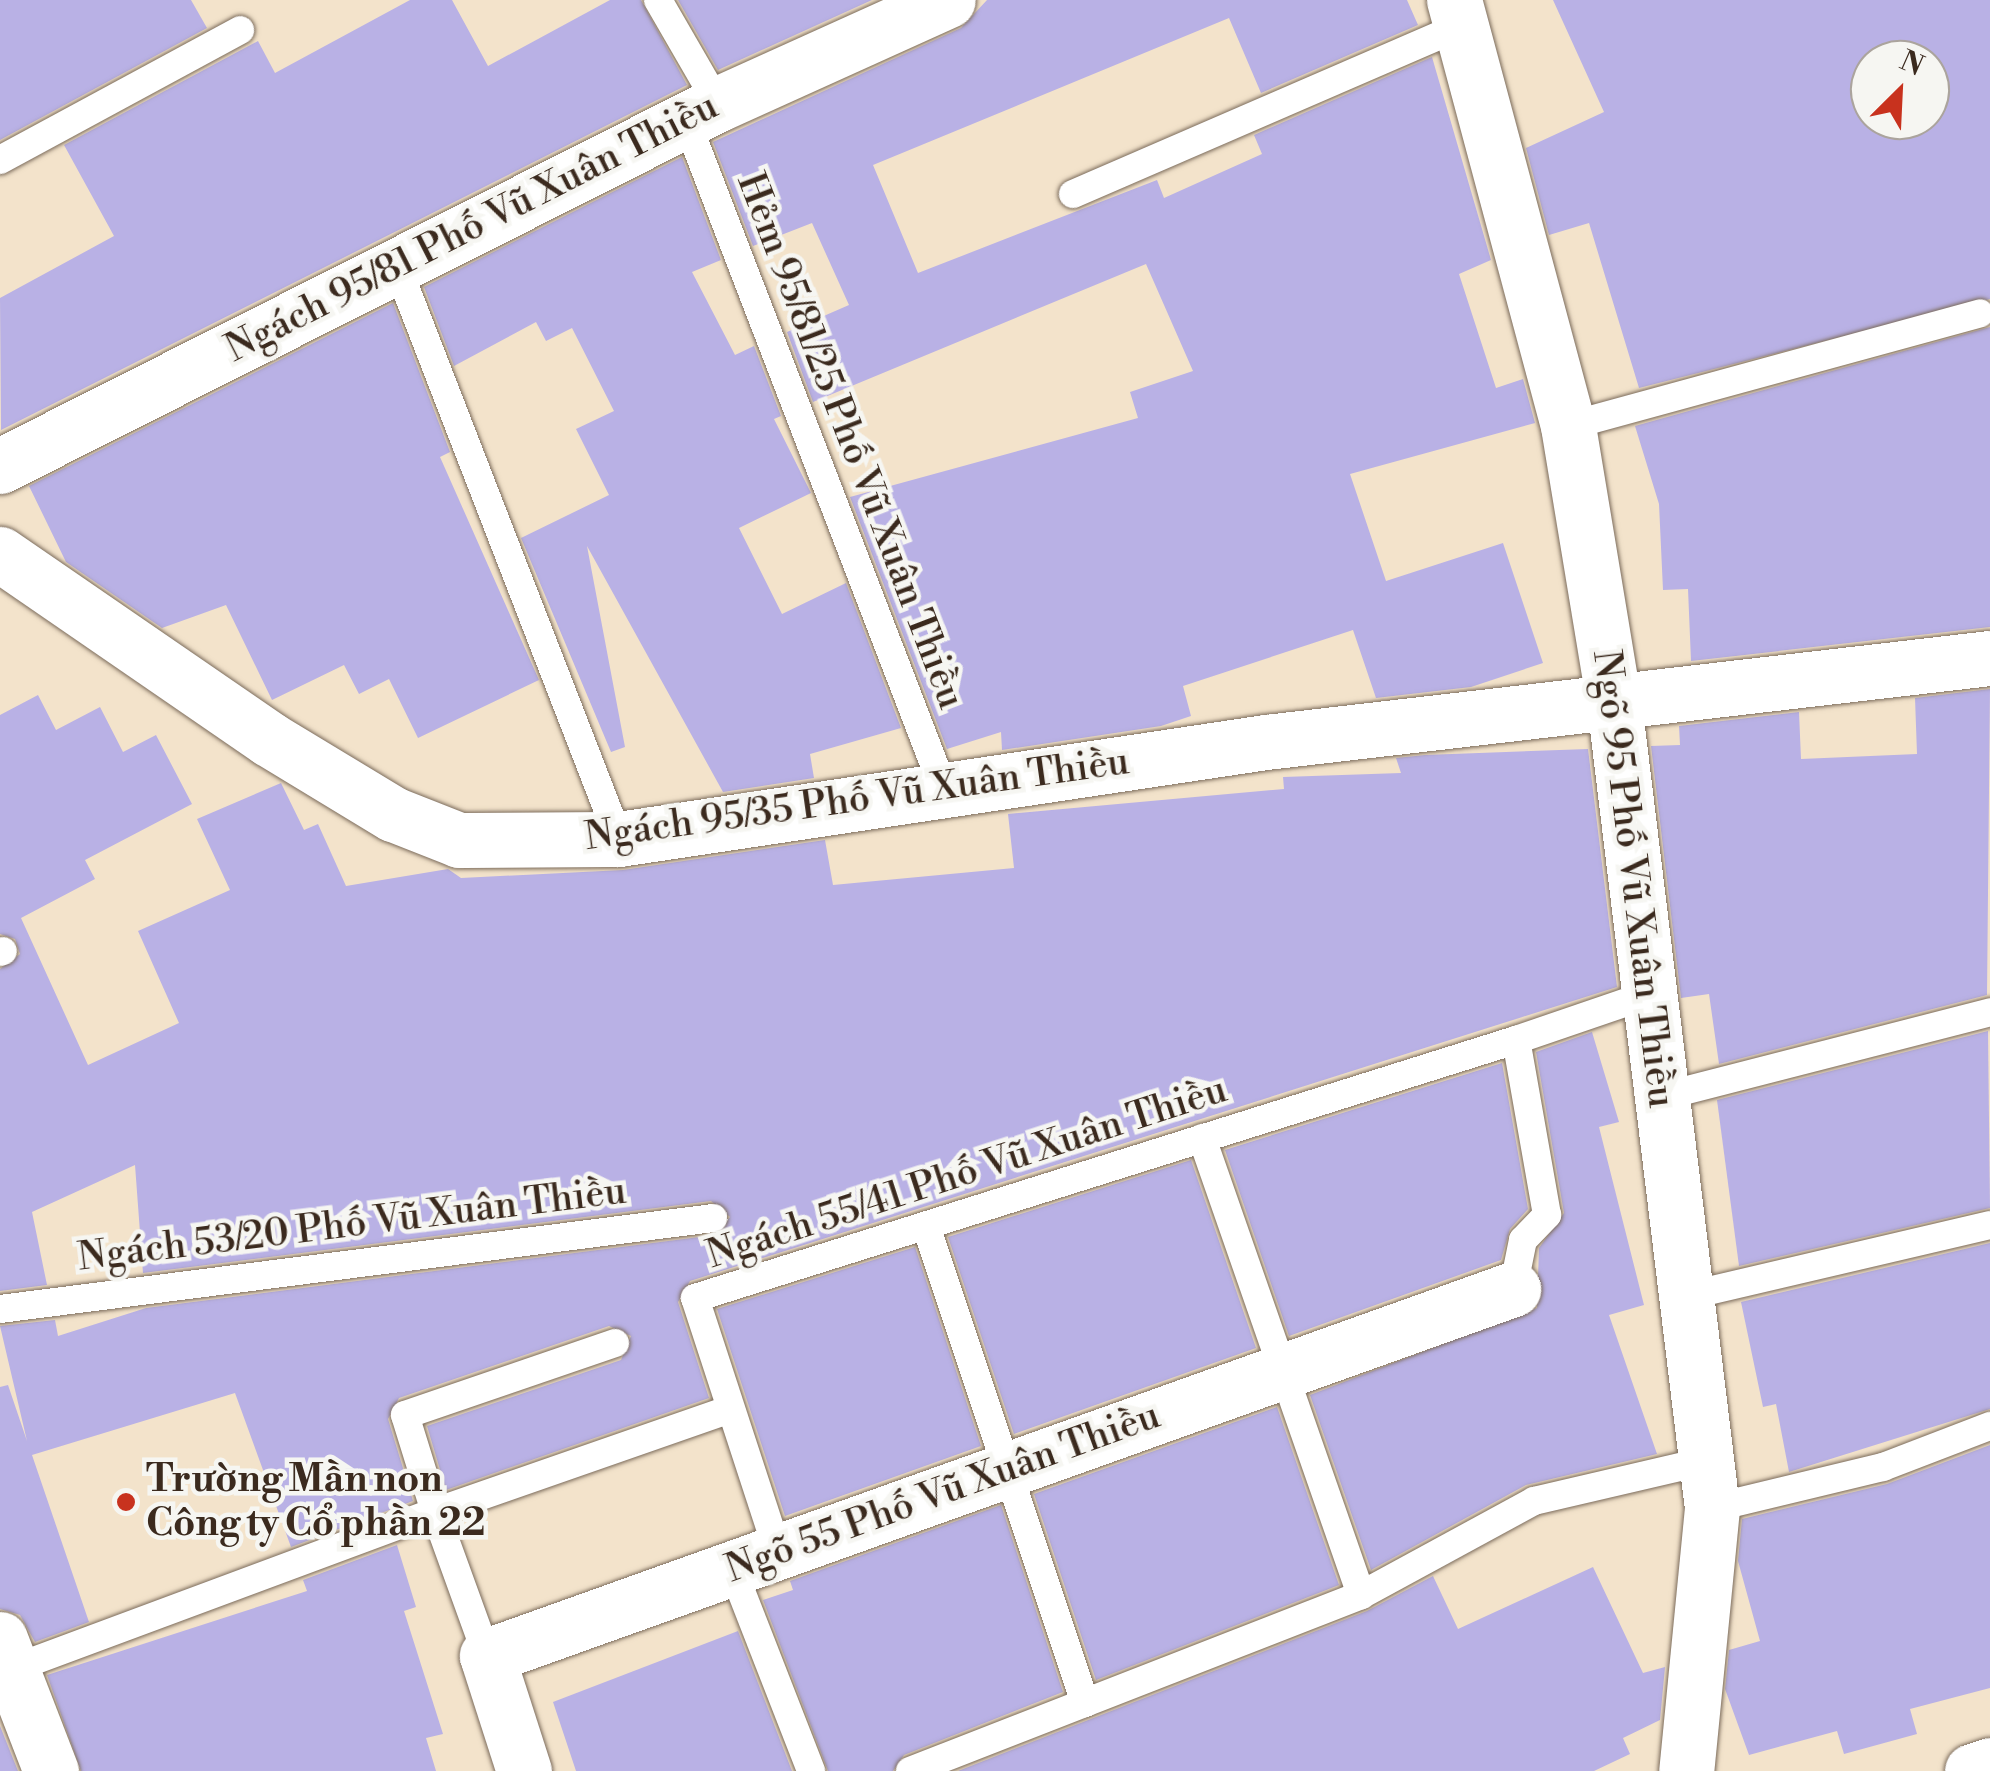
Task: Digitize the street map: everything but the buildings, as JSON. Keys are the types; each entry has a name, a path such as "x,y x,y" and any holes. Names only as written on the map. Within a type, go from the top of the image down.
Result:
{"street":[{"name":"Ngách 95/81 Phố Vũ Xuân Thiều","path":"0,466 702,112 948,0"},
{"name":"Ngõ 95 Phố Vũ Xuân Thiều","path":"1458,12 1568,426 1614,703 1709,1484 1686,1771"},
{"name":"Ngách 95/35 Phố Vũ Xuân Thiều","path":"0,554 85,619 393,814 460,840 619,839 944,790 1990,658"},
{"name":"Ngõ 55 Phố Vũ Xuân Thiều","path":"488,1656 1512,1289"},
{"path":"6,1654 51,1771"},
{"path":"488,1656 524,1771"},
{"path":"1972,1771 1990,1765"}],"lane":[{"name":"Hẻm 95/81/25 Phố Vũ Xuân Thiều","path":"658,0 702,112 944,790"},
{"path":"1073,194 1458,12"},
{"path":"0,160 240,30"},
{"path":"397,266 619,839"},
{"path":"1568,426 1980,313"},
{"name":"Ngách 55/41 Phố Vũ Xuân Thiều","path":"811,1771 755,1560 730,1410 695,1298 1516,1040 1650,994"},
{"path":"1660,1097 1990,1012"},
{"path":"1512,1289 1523,1240 1546,1215 1516,1040"},
{"path":"1202,1138 1279,1372 1361,1595"},
{"name":"Ngách 53/20 Phố Vũ Xuân Thiều","path":"0,1308 713,1218"},
{"path":"926,1226 1085,1703"},
{"path":"1687,1296 1990,1226"},
{"path":"488,1656 435,1512 405,1415 615,1343"},
{"path":"6,1654 730,1410"},
{"path":"910,1771 1361,1595 1534,1501 1884,1467 1990,1426"}],"place":[{"name":"Trường Mần non Công ty Cổ phần 22","path":"126,1502"}]}
